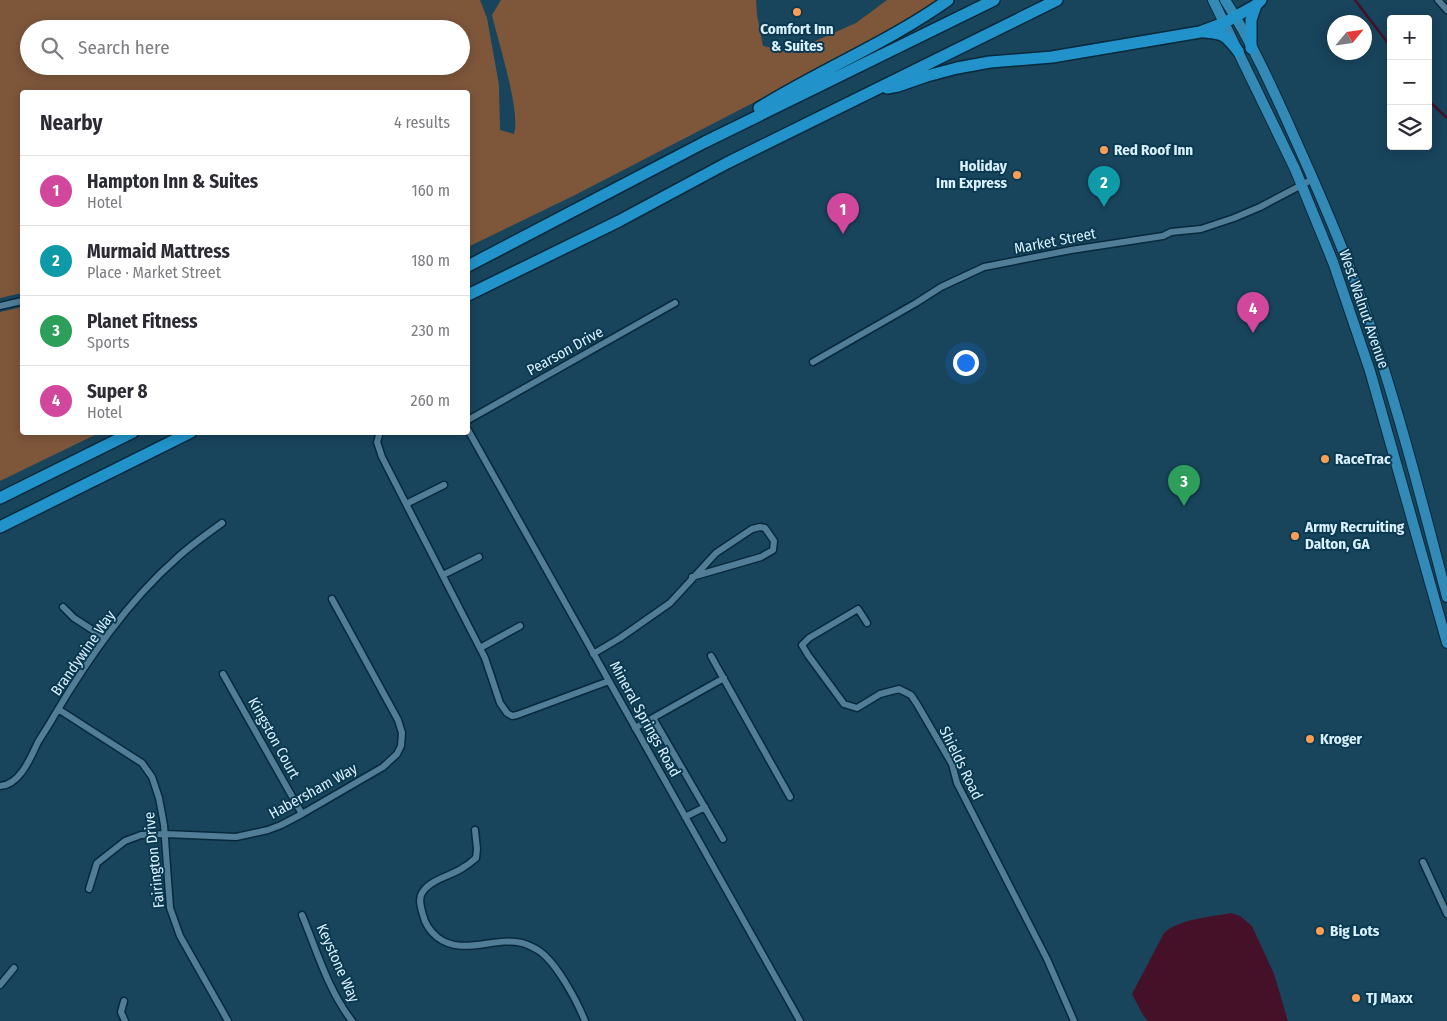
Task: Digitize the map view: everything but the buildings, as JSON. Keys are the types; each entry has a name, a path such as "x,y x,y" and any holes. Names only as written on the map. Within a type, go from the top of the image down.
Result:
{"highway":[{"path":"705,142 784,92 919,19 948,0"},
{"path":"470,265 705,142 994,0"},
{"path":"470,295 619,221 727,163 1057,0"},
{"path":"872,91 990,62 1052,57 1200,32 1236,17 1259,2"},
{"path":"1251,48 1251,20 1259,2"},
{"path":"1200,32 1221,34 1227,37 1238,51"},
{"path":"0,498 127,435"},
{"path":"0,527 185,435"}],"main road":[{"name":"West Walnut Avenue","path":"1213,0 1280,137 1333,262 1377,393 1447,643"},
{"name":"West Walnut Avenue","path":"1225,0 1236,17 1283,110 1356,287 1389,388 1447,597"}],"street":[{"path":"1438,0 1447,10"},
{"name":"Market Street","path":"813,362 916,304 937,290 984,268 1071,250 1163,236 1171,232 1201,229 1260,207 1300,184 1313,179"},
{"path":"0,306 20,301"},
{"name":"Pearson Drive","path":"470,419 675,303"},
{"path":"1377,393 1389,388"},
{"name":"Mineral Springs Road","path":"470,434 800,1021"},
{"path":"379,435 377,442 382,457 485,658 500,703 507,713 512,716 528,712 609,681"},
{"path":"406,504 444,485"},
{"name":"Brandywine Way","path":"0,786 11,782 27,767 38,742 105,638 152,583 177,558 222,523"},
{"path":"594,654 670,603 692,578 716,553 752,530 760,527 765,528 774,541 774,550 761,557 692,578"},
{"path":"442,575 479,557"},
{"name":"Habersham Way","path":"89,889 97,863 107,853 125,841 141,835 165,834 236,837 274,828 383,767 396,754 401,746 402,733 398,720 332,599"},
{"path":"63,607 74,618 105,638"},
{"name":"Shields Road","path":"867,623 858,609 809,638 802,645 844,704 857,708 880,694 899,689 912,695 952,764 957,783 1047,959 1074,1021"},
{"path":"480,648 520,626"},
{"path":"712,656 790,797"},
{"name":"Kingston Court","path":"223,674 302,814"},
{"path":"635,728 724,678"},
{"name":"Fairington Drive","path":"58,709 142,763 152,777 160,798 165,834 170,908 180,936 228,1021"},
{"path":"653,718 723,839"},
{"path":"685,817 705,807"},
{"path":"475,830 476,858 464,868 430,884 421,894 420,904 424,922 431,933 452,946 522,942 539,950 553,965 568,988 584,1021"},
{"path":"1423,862 1447,914"},
{"name":"Keystone Way","path":"302,915 341,1007 352,1021"},
{"path":"0,985 14,968"},
{"path":"124,1002 121,1012 125,1021"}],"shaded area":[{"path":"0,0 480,0 487,18 499,85 500,130 514,134 512,94 492,15 501,0 756,0 763,46 799,53 804,46 856,23 887,0 943,0 896,29 575,195 470,246 470,90 20,90 20,293 0,298"},
{"path":"20,307 20,435 95,435 0,481 0,312"},
{"path":"1231,913 1240,916 1252,926 1274,974 1288,1021 1148,1021 1132,994 1164,933 1170,928 1187,922"}],"waterway":[{"path":"1355,0 1387,42"},
{"path":"1432,104 1447,118"}],"place":[{"name":"Comfort Inn & Suites","path":"797,12"},
{"name":"Red Roof Inn","path":"1104,150"},
{"name":"Holiday Inn Express","path":"1017,175"},
{"name":"Murmaid Mattress","path":"1104,207"},
{"name":"Hampton Inn & Suites","path":"843,234"},
{"name":"Super 8","path":"1253,333"},
{"name":"RaceTrac","path":"1325,459"},
{"name":"Planet Fitness","path":"1184,506"},
{"name":"Army Recruiting Dalton, GA","path":"1295,536"},
{"name":"Kroger","path":"1310,739"},
{"name":"Big Lots","path":"1320,931"},
{"name":"TJ Maxx","path":"1356,998"}]}
